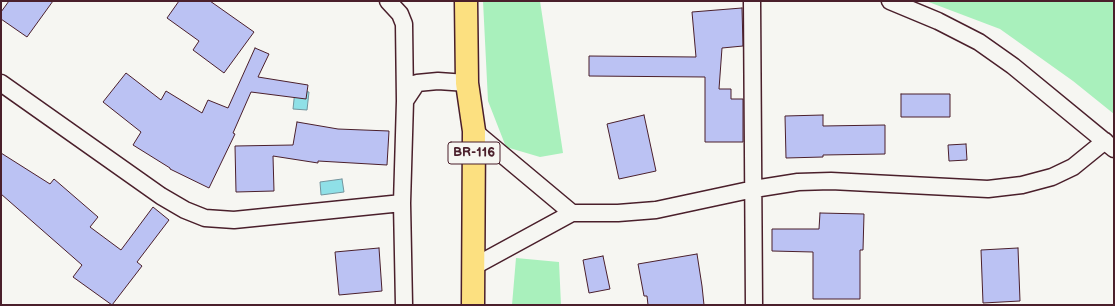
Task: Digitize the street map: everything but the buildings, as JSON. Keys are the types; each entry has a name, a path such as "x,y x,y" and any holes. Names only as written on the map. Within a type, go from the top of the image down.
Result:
{"highway":[{"name":"BR-116","path":"466,1 467,84 474,132 474,305"}],"street":[{"path":"388,1 400,14 404,24 405,101 402,203 404,305"},
{"path":"752,1 754,305"},
{"path":"473,267 572,213 618,213 656,210 798,182 830,181 988,189 1022,185 1052,177 1073,168 1109,145 1012,66 979,42 938,21 890,1"},
{"path":"405,101 417,83 438,81 467,84"},
{"path":"1,83 161,196 185,210 205,218 234,220 402,203"},
{"path":"474,132 572,213"}],"green space":[{"path":"483,1 540,1 563,153 540,157 506,147 488,101"},
{"path":"926,1 1114,1 1114,114 1073,81 1000,29"},
{"path":"516,258 559,262 561,305 512,305"}],"water":[{"path":"295,90 309,92 307,110 293,109"},
{"path":"342,179 344,192 321,195 320,182"}]}
